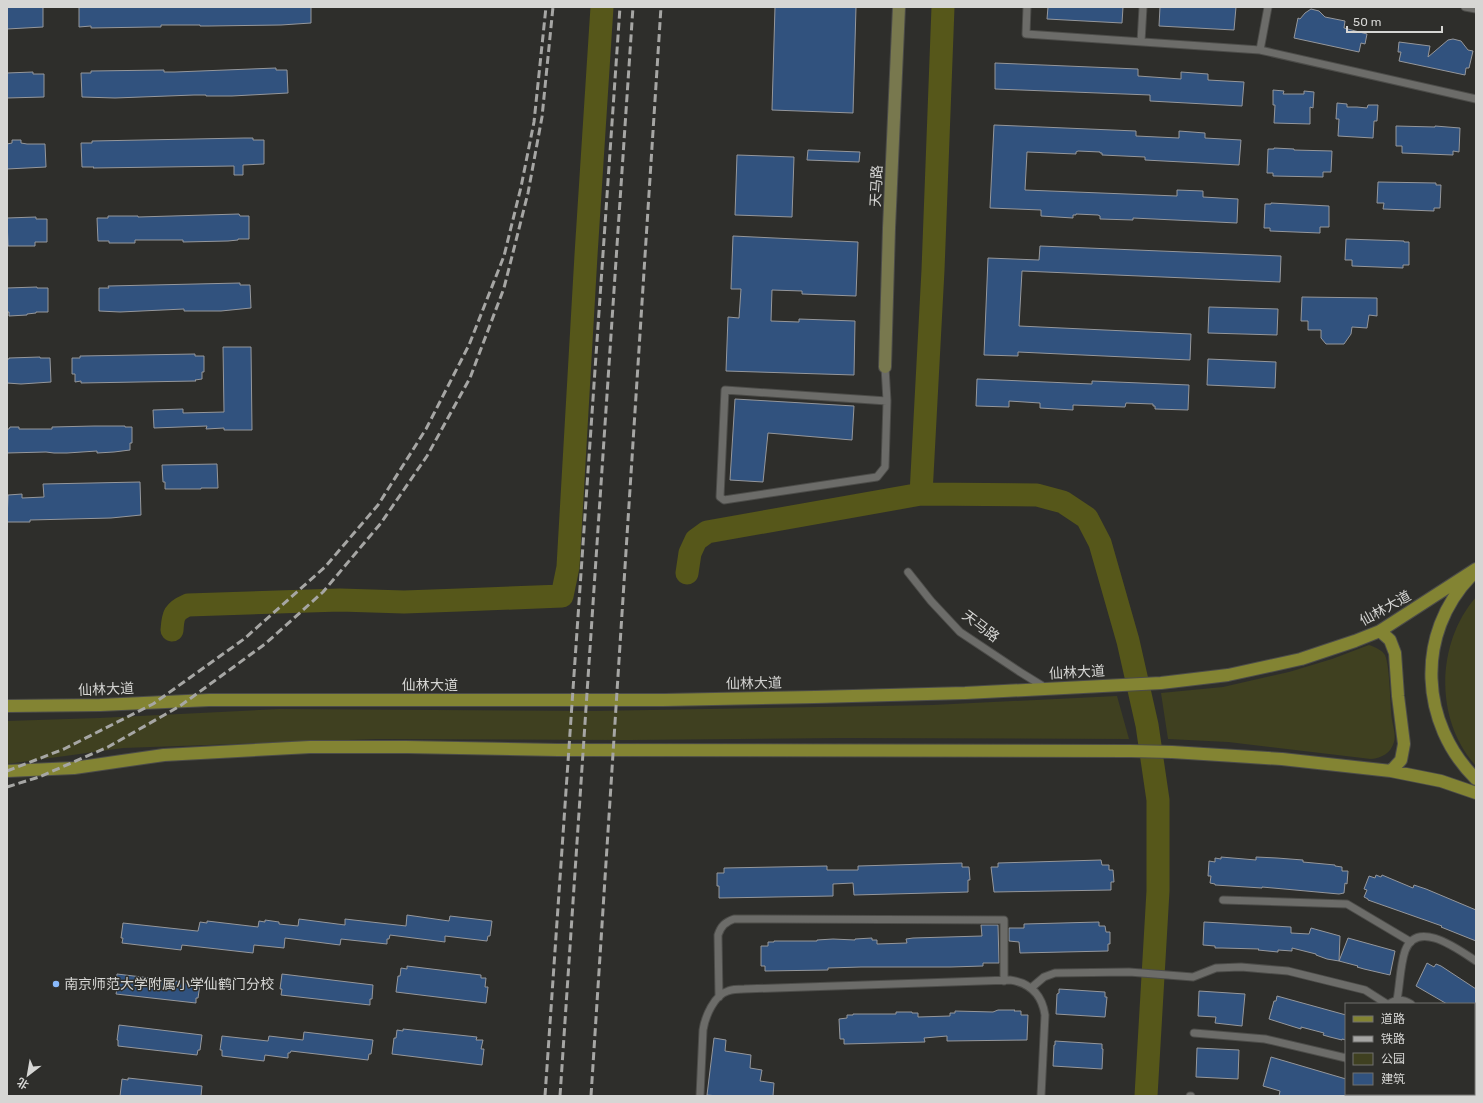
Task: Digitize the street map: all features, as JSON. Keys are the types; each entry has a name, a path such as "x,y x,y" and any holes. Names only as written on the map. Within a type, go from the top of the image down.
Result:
{"main road":[{"name":"仙林大道","path":"7,706 209,700 664,700 965,694 1161,683 1228,675 1301,659 1355,641 1380,631 1476,570"},
{"path":"1476,570 1453,598 1440,626 1432,660 1431,680 1434,703 1444,734 1461,763 1476,780"},
{"path":"1380,631 1390,640 1395,653 1398,696 1404,744 1400,760 1391,771"},
{"path":"7,771 74,768 164,755 310,747 558,750 1131,750 1282,759 1391,771 1441,782 1476,793"}],"street":[{"name":"天马路","path":"885,367 889,228 899,7"}],"lane":[{"path":"1027,7 1026,34 1260,50 1476,99"},
{"path":"1141,42 1143,7"},
{"path":"1260,50 1268,7"},
{"path":"1465,7 1476,9"},
{"path":"885,367 887,401 885,467 877,477 724,500 720,497 725,390 887,401"},
{"name":"天马路","path":"908,572 931,601 960,632 1048,689"},
{"path":"1223,900 1347,904 1411,942"},
{"path":"719,997 718,935 725,923 734,919 1004,920 1004,981"},
{"path":"1398,1000 1404,955 1411,942 1420,936 1433,936 1476,961"},
{"path":"1031,988 1044,977 1055,973 1129,972 1193,977 1216,968 1241,967 1288,971 1365,990 1386,1003"},
{"path":"700,1096 703,1030 708,1012 719,997 726,991 744,989 1018,981 1031,988 1041,1000 1045,1015 1041,1096"},
{"path":"1390,1003 1398,1000 1403,1000 1408,1003"},
{"path":"1194,1033 1265,1039 1345,1058"}],"green space":[{"path":"1476,597 1476,766 1462,747 1453,727 1447,704 1445,682 1447,659 1453,636 1463,616"},
{"path":"1369,645 1384,653 1388,668 1391,714 1395,739 1391,749 1382,756 1371,759 1228,742 1168,739 1161,693 1223,687 1289,672 1332,659"},
{"path":"1117,696 1129,739 377,739 123,748 7,764 7,721 279,709 594,711 933,705"}],"building":[{"path":"7,7 43,7 43,27 7,29"},
{"path":"79,7 311,7 311,23 209,26 161,25 161,27 91,28 91,26 79,27"},
{"path":"775,7 856,7 853,113 772,110"},
{"path":"1048,7 1123,7 1122,23 1047,19"},
{"path":"1160,7 1236,7 1234,30 1159,26"},
{"path":"1311,9 1319,11 1325,17 1345,21 1344,28 1367,34 1365,44 1361,43 1359,52 1294,38 1298,18 1300,19"},
{"path":"1453,39 1461,41 1468,50 1473,51 1469,68 1466,68 1465,75 1399,61 1401,52 1398,52 1399,42 1430,46 1428,57 1448,40"},
{"path":"995,63 1138,69 1138,76 1181,79 1181,72 1208,74 1208,80 1244,82 1242,106 1150,101 1150,95 995,89"},
{"path":"276,68 276,70 287,70 288,93 232,96 194,95 115,98 82,97 81,73 91,73 91,71 164,70 164,72 175,72"},
{"path":"33,72 33,74 44,74 44,97 7,98 7,73"},
{"path":"1273,90 1284,91 1283,94 1304,94 1304,91 1314,92 1313,108 1310,107 1310,124 1274,123 1275,105 1273,105"},
{"path":"1337,103 1347,104 1347,107 1367,108 1368,105 1378,105 1377,121 1374,121 1373,138 1338,136 1339,119 1336,119"},
{"path":"994,125 1136,131 1136,136 1179,138 1179,131 1205,133 1205,138 1241,140 1239,165 1145,160 1145,157 1102,155 1100,152 1078,151 1076,154 1027,152 1025,190 1177,196 1177,190 1203,191 1203,197 1238,199 1237,223 1133,218 1133,220 1100,219 1100,216 1098,215 1076,214 1073,215 1073,218 1041,216 1041,210 990,208"},
{"path":"1396,126 1435,126 1460,128 1459,152 1453,151 1453,155 1402,153 1402,146 1396,146"},
{"path":"253,138 253,140 264,140 264,164 243,165 243,175 234,175 234,166 82,167 81,143 92,143 92,141"},
{"path":"12,140 21,140 21,143 27,144 45,144 46,167 7,169 7,144 12,143"},
{"path":"1268,149 1332,151 1331,172 1323,172 1323,177 1273,176 1273,173 1267,173"},
{"path":"808,150 860,152 859,162 807,160"},
{"path":"737,155 794,157 792,217 735,215"},
{"path":"1378,182 1436,183 1436,185 1441,185 1440,208 1434,208 1434,211 1383,209 1384,203 1377,203"},
{"path":"1265,204 1329,206 1329,227 1320,227 1320,233 1270,231 1270,228 1264,228"},
{"path":"239,214 240,216 249,216 249,239 183,242 183,240 135,240 135,243 109,243 109,241 98,241 97,218 108,218 108,216 138,217"},
{"path":"36,217 36,219 47,219 47,242 35,242 35,246 8,246 7,218"},
{"path":"733,236 858,242 856,296 802,294 802,291 772,290 771,321 799,322 799,319 855,321 854,375 726,371 728,317 739,318 741,289 731,289"},
{"path":"1346,239 1409,242 1409,265 1403,265 1403,268 1352,266 1352,260 1345,260"},
{"path":"1040,246 1281,256 1280,282 1022,271 1019,326 1191,334 1190,360 1018,352 1018,356 984,355 988,258 1039,260"},
{"path":"240,283 240,285 250,285 251,308 221,311 184,311 184,309 120,312 99,311 99,288 109,288 108,286"},
{"path":"7,288 48,288 48,312 36,312 27,315 9,316 9,312 7,312"},
{"path":"1302,297 1377,298 1377,316 1369,315 1367,328 1352,327 1351,334 1344,344 1326,344 1321,338 1321,330 1308,330 1308,321 1301,321"},
{"path":"1209,307 1278,309 1277,335 1208,333"},
{"path":"223,347 251,347 252,430 224,430 224,428 206,429 207,426 154,428 153,410 183,409 183,413 224,412"},
{"path":"195,354 195,356 204,356 204,372 202,372 202,379 195,380 196,381 81,383 81,381 75,382 75,374 72,374 72,358 80,358 80,356"},
{"path":"40,357 50,358 51,382 21,384 7,383 7,359"},
{"path":"1208,359 1276,362 1275,388 1207,385"},
{"path":"977,379 1092,384 1092,381 1189,385 1188,410 1155,409 1153,404 1126,403 1125,407 1073,405 1073,410 1040,408 1040,403 1009,401 1009,407 976,406"},
{"path":"735,399 854,406 852,440 768,433 763,482 730,480"},
{"path":"10,427 19,427 19,429 52,429 52,427 132,427 132,443 130,443 130,450 97,453 97,451 67,453 7,453 7,429"},
{"path":"217,464 218,488 165,489 162,465"},
{"path":"140,482 141,515 111,518 7,522 8,495 22,494 22,498 44,497 43,484"},
{"path":"1221,857 1256,860 1256,857 1277,858 1335,865 1342,867 1342,871 1348,871 1347,884 1345,883 1344,893 1339,894 1262,887 1215,885 1210,883 1211,876 1208,876 1209,861 1215,862 1215,858 1221,859"},
{"path":"1101,860 1102,865 1109,865 1109,870 1113,870 1114,882 1111,882 1111,890 994,892 991,867 998,867 998,863"},
{"path":"962,863 962,867 969,867 970,880 968,880 968,892 854,895 853,883 833,884 833,896 719,898 719,886 717,886 717,873 724,873 724,868 827,866 827,870 858,870 858,866"},
{"path":"1376,875 1381,877 1382,875 1413,888 1414,885 1426,889 1476,910 1476,941 1441,927 1442,926 1368,900 1364,897 1367,890 1364,889 1369,876 1375,878"},
{"path":"407,915 449,921 450,916 492,921 490,936 488,936 487,941 445,936 445,942 390,935 389,939 387,939 387,944 341,939 340,945 285,938 284,948 254,945 253,953 182,945 181,950 122,943 123,938 121,938 123,923 197,931 200,922 207,923 207,921 258,927 259,921 265,922 265,920 279,922 279,924 298,926 299,919 345,925 345,919 406,926"},
{"path":"1099,922 1099,926 1105,926 1106,932 1110,932 1110,944 1108,944 1108,951 1020,953 1019,942 1009,941 1009,928 1024,928 1024,924"},
{"path":"1204,922 1291,927 1291,933 1309,934 1311,928 1340,936 1339,961 1327,959 1316,954 1292,948 1292,951 1278,950 1278,952 1258,950 1259,949 1215,948 1215,946 1203,945"},
{"path":"981,925 998,925 999,963 983,963 983,966 861,967 828,968 828,970 765,971 765,966 761,966 761,946 768,946 768,942 817,941 833,939 855,940 872,938 872,940 877,940 877,944 907,943 906,939 913,938 982,936"},
{"path":"1348,938 1395,951 1390,975 1339,961"},
{"path":"1427,963 1434,967 1436,964 1476,989 1476,1004 1445,1003 1416,986"},
{"path":"407,966 481,975 481,978 486,978 485,987 488,987 486,1003 396,992 398,976 400,976 401,968 407,969"},
{"path":"117,974 200,984 198,998 196,998 196,1003 116,994 117,989 115,989"},
{"path":"282,974 373,985 372,999 370,999 370,1005 281,995 282,989 280,989"},
{"path":"1059,989 1105,992 1105,997 1107,997 1105,1017 1056,1014 1057,994 1059,993"},
{"path":"1199,991 1245,994 1242,1026 1215,1023 1216,1017 1198,1016"},
{"path":"1277,996 1345,1015 1345,1040 1330,1037 1323,1035 1324,1033 1301,1027 1301,1029 1269,1019 1274,1001 1276,1001"},
{"path":"998,1010 1021,1011 1021,1015 1028,1015 1027,1040 947,1041 947,1036 924,1038 925,1042 844,1044 844,1039 840,1039 839,1019 847,1018 847,1015 896,1014 896,1012 912,1012 918,1013 918,1017 950,1016 950,1013 955,1013 955,1011 993,1012"},
{"path":"119,1025 202,1035 200,1050 198,1050 197,1055 118,1046 117,1040"},
{"path":"403,1029 477,1037 476,1040 483,1040 481,1049 484,1049 482,1065 392,1054 394,1038 396,1038 397,1030 403,1031"},
{"path":"304,1032 373,1040 371,1054 369,1054 368,1060 291,1051 288,1053 288,1058 265,1055 264,1061 222,1056 222,1050 220,1050 222,1036 268,1041 269,1036 303,1040"},
{"path":"714,1038 726,1040 725,1051 751,1055 750,1068 762,1070 760,1081 774,1083 773,1096 707,1095"},
{"path":"1055,1041 1102,1044 1102,1069 1053,1066"},
{"path":"1197,1048 1239,1050 1238,1079 1196,1077"},
{"path":"1271,1057 1345,1079 1346,1096 1279,1096 1280,1091 1263,1086"},
{"path":"128,1078 202,1086 201,1096 120,1096 122,1079 128,1080"}],"waterway":[{"path":"172,630 175,614 180,609 188,605 340,600 404,602 562,596 568,567 602,7"},
{"path":"921,494 933,270 943,7"},
{"path":"687,573 690,553 696,540 707,532 921,494 1037,495 1063,502 1087,518 1100,543 1128,641 1147,725 1158,800 1158,891 1146,1096"}],"railway":[{"path":"7,771 64,749 153,704 244,639 325,567 378,505 426,429 469,345 504,256 521,187 534,122 546,7"},
{"path":"7,787 39,777 108,747 180,706 265,644 323,592 381,523 427,456 470,378 504,288 528,193 542,117 553,7"},
{"path":"545,1096 620,7"},
{"path":"560,1096 633,7"},
{"path":"591,1096 661,7"}],"place":[{"name":"南京师范大学附属小学仙鹤门分校","path":"56,984"}]}
